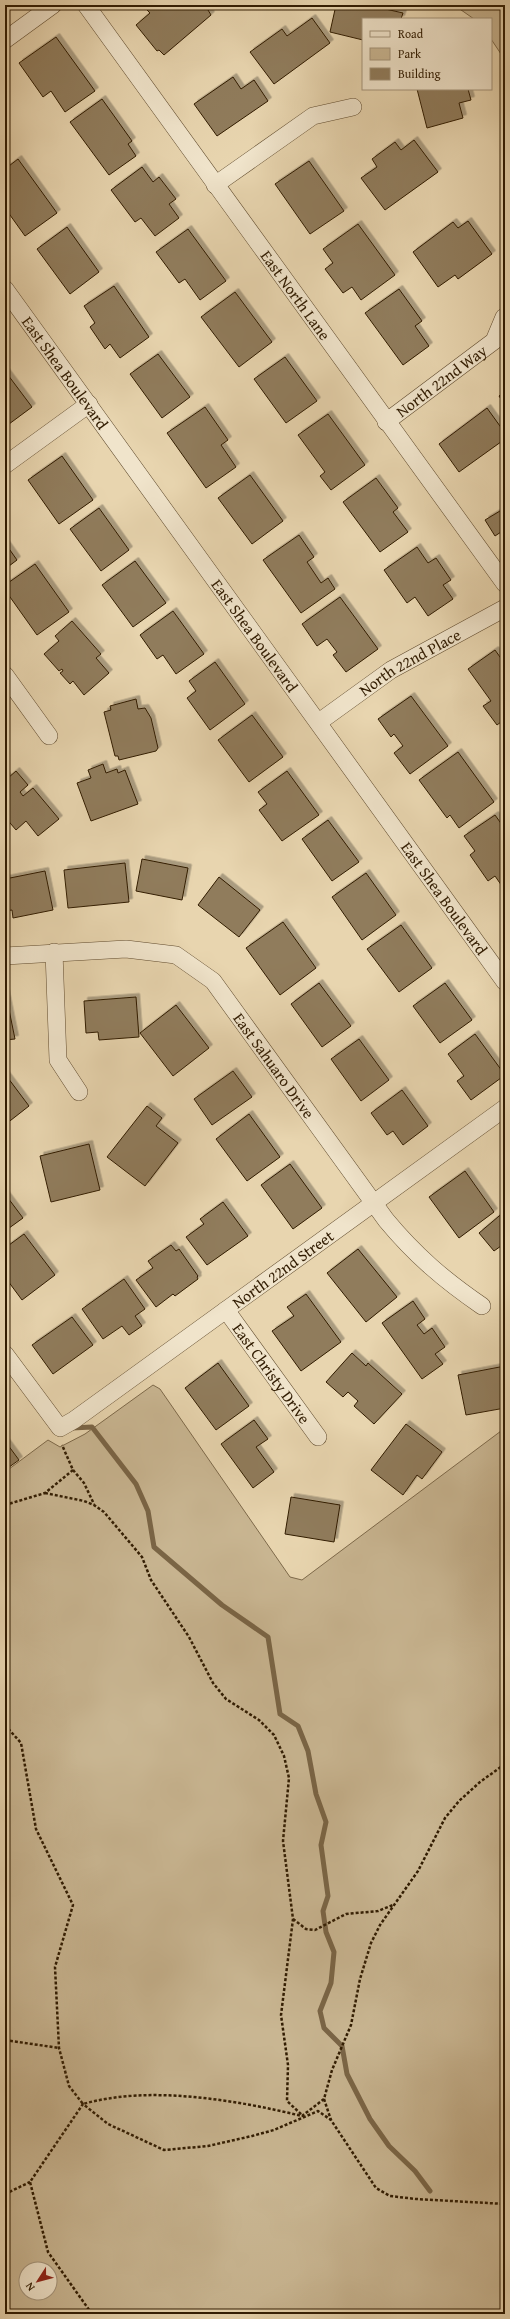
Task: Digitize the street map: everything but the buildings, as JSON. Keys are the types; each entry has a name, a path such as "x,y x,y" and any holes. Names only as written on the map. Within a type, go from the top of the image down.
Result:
{"street":[{"path":"5,40 54,5"},
{"name":"East North Lane","path":"86,5 386,422 505,584"},
{"path":"215,185 313,116 353,107"},
{"name":"East Shea Boulevard","path":"5,289 319,722 505,982"},
{"name":"North 22nd Way","path":"386,422 494,341 504,317"},
{"path":"5,465 89,404"},
{"name":"North 22nd Place","path":"319,722 391,670 505,608"},
{"path":"5,675 49,736"},
{"name":"East Sahuaro Drive","path":"5,956 126,949 176,955 214,981 374,1204 411,1250 448,1283 482,1306"},
{"path":"54,952 58,1060 79,1092"},
{"name":"North 22nd Street","path":"60,1428 74,1420 505,1108"},
{"name":"East Christy Drive","path":"226,1310 318,1437"},
{"path":"5,1354 60,1428"}],"path":[{"path":"60,1428 61,1442 73,1470 84,1483 94,1505"},
{"path":"5,1505 45,1493 73,1470"},
{"path":"45,1493 94,1505 104,1512 142,1557 151,1580 189,1637 213,1683 226,1699 259,1720 274,1735 284,1756 289,1778 283,1841 293,1920 281,2015 288,2065 287,2101 302,2116"},
{"path":"5,1725 21,1743 36,1829 73,1906 55,1967 59,2048 69,2086 83,2104 108,2124 164,2150 208,2146 274,2130 302,2116 318,2111 331,2120"},
{"path":"505,1764 480,1782 459,1801 446,1818 418,1871 393,1905 371,1944 360,1979 351,2025 332,2070 324,2099 331,2120 376,2188 390,2196 505,2204"},
{"path":"293,1920 306,1929 315,1930 346,1914 378,1911 393,1905"},
{"path":"5,2040 59,2048"},
{"path":"5,2194 30,2182 83,2104 103,2098 165,2096 220,2099 260,2106 302,2116"},
{"path":"302,2116 324,2099"},
{"path":"30,2182 48,2252 92,2314"}],"green space":[{"path":"454,5 505,5 505,60 492,40 492,18 473,18"},
{"path":"153,1385 160,1389 290,1577 302,1580 505,1428 505,2314 5,2314 5,1472 48,1440 60,1447 85,1434"}],"waterway":[{"path":"72,1428 92,1427 136,1484 148,1511 154,1547 222,1605 268,1637 280,1714 298,1726 308,1751 316,1794 326,1822 321,1845 328,1896 323,1911 326,1932 334,1952 331,1983 320,2011 324,2028 342,2046 347,2074 370,2119 389,2146 415,2171 430,2191"}]}
